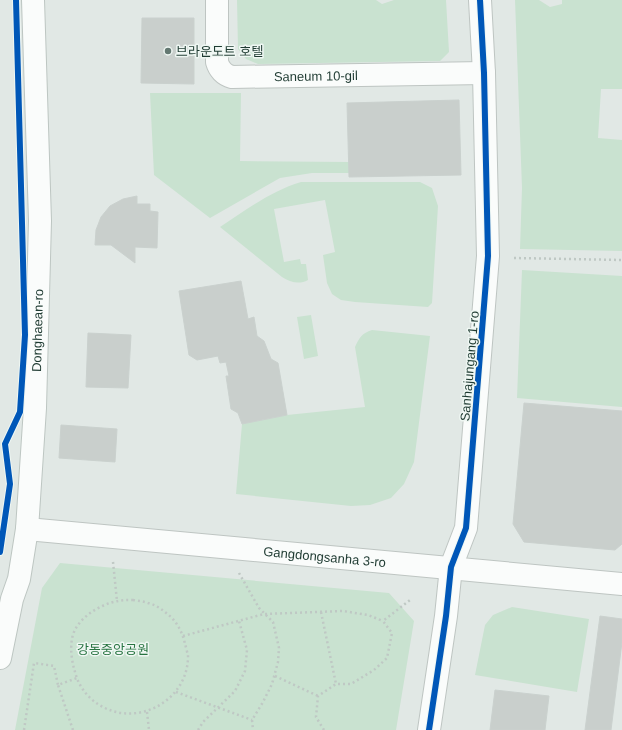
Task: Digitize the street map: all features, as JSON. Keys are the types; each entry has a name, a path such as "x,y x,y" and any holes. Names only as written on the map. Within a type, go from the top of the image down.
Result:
{"street":[{"name":"Donghaean-ro","path":"0,658 12,599 19,579 27,529 35,408 40,221 33,0"},
{"name":"Saneum 10-gil","path":"217,0 217,62 222,71 232,77 484,73"},
{"name":"Sanhajungang 1-ro","path":"429,730 445,623 451,567 466,528 488,256 484,73 480,0"},
{"name":"Gangdongsanha 3-ro","path":"27,529 622,584"}],"path":[{"path":"514,258 622,260"},
{"path":"113,562 117,601"},
{"path":"239,573 259,608 273,622 279,648 278,662 274,676 263,702 252,720 253,730"},
{"path":"133,600 149,603 164,611 176,622 183,636 188,655 185,674 176,692 163,704 147,712 130,714 113,712 98,705 85,693 76,678 72,662 72,639 77,627 83,619 102,607 117,601 133,600"},
{"path":"383,621 410,600"},
{"path":"183,636 264,614 343,611 368,615 383,621 392,633 387,658 374,670 351,684 336,684 318,696"},
{"path":"321,612 336,684"},
{"path":"198,730 203,722 235,691 245,671 247,650 239,621"},
{"path":"24,730 34,663 54,666 58,685 73,730"},
{"path":"274,676 318,696"},
{"path":"58,685 76,678"},
{"path":"176,692 252,720"},
{"path":"318,696 316,717 324,730"},
{"path":"147,712 150,730"}],"green space":[{"path":"237,0 376,0 382,4 394,0 446,0 449,52 440,61 258,64 246,59 238,49"},
{"path":"515,0 539,0 550,7 562,4 562,0 622,0 622,89 601,89 598,138 622,140 622,251 520,249 522,188"},
{"path":"150,93 241,93 240,161 349,162 349,173 312,173 280,178 210,218 154,175"},
{"path":"301,182 420,182 432,188 438,206 432,303 428,307 355,302 341,300 332,294 327,283 323,255 335,252 325,200 274,209 284,262 300,259 301,264 306,264 308,280 305,282 295,282 282,277 220,227 279,190"},
{"path":"522,270 622,276 622,407 517,398"},
{"path":"311,315 318,356 304,359 297,317"},
{"path":"372,330 430,336 414,462 404,484 391,498 370,505 351,506 236,494 242,424 287,415 365,407 355,347 361,336"},
{"name":"강동중앙공원","path":"60,563 389,593 414,621 396,730 15,730 42,588"},
{"path":"512,607 589,619 577,692 475,675 485,625 493,615"}],"building":[{"name":"브라운도트 호텔","path":"142,18 194,18 194,84 141,83"},
{"path":"459,100 461,175 349,177 347,103"},
{"path":"137,196 137,204 150,204 150,211 158,212 157,248 135,247 135,263 111,245 95,245 96,230 101,217 110,206 123,199"},
{"path":"241,281 248,319 254,317 257,336 264,341 271,359 278,363 287,415 242,424 238,413 231,409 226,376 229,376 226,362 220,363 218,356 197,360 189,355 179,291"},
{"path":"88,333 131,335 128,388 86,387"},
{"path":"524,403 622,411 622,544 615,550 524,542 513,524"},
{"path":"61,425 117,429 115,462 59,458"},
{"path":"600,616 622,619 622,642 611,730 585,730"},
{"path":"495,690 549,696 545,730 490,730"}],"cycle path":[{"path":"0,552 10,484 5,444 20,412 25,335 16,0"},
{"path":"429,730 446,616 451,567 466,528 488,256 484,73 480,0"}],"place":[{"name":"브라운도트 호텔","path":"168,51"}]}
